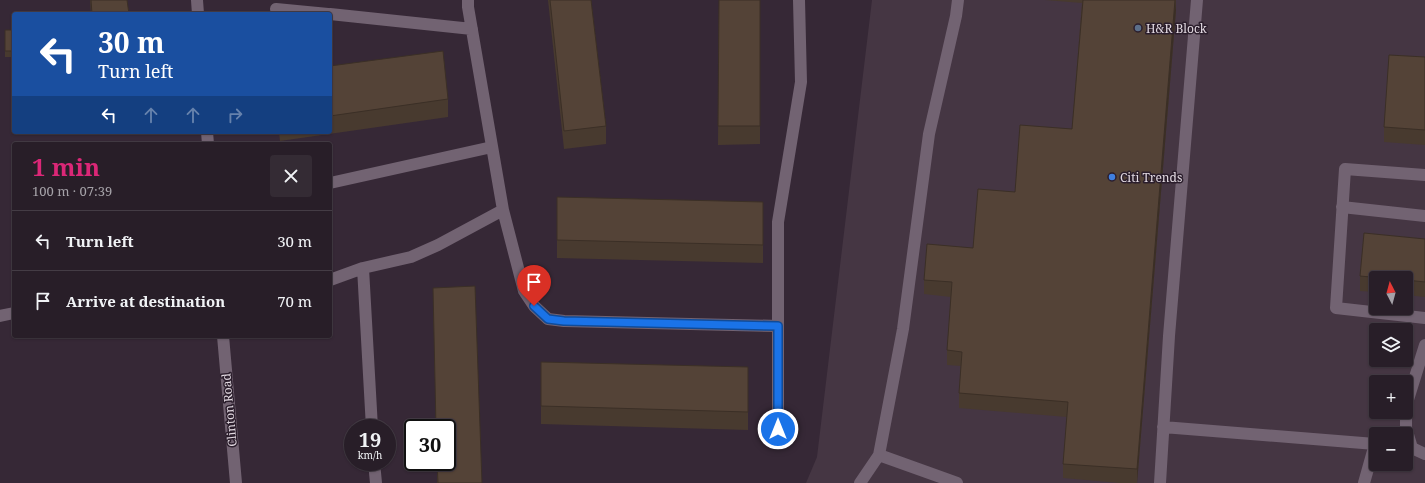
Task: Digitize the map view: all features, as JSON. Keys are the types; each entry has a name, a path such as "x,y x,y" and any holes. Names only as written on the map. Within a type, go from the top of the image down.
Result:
{"street":[{"path":"197,0 198,12"},
{"path":"468,0 503,210 524,291 534,306 548,319 564,321 778,326"},
{"path":"778,429 778,222 801,82 799,0"},
{"path":"860,483 879,455 903,329 929,134 956,16 958,0"},
{"path":"1160,483 1169,336 1197,0"},
{"path":"276,9 308,12"},
{"path":"332,14 472,29"},
{"path":"332,184 492,147"},
{"path":"1425,176 1345,169 1336,308 1425,318"},
{"path":"1342,207 1425,216"},
{"path":"332,279 363,268 411,256 438,245 503,210"},
{"path":"363,268 371,419"},
{"path":"0,316 12,313"},
{"name":"Clinton Road","path":"223,338 236,483"},
{"path":"1406,427 1406,406 1425,345"},
{"path":"1164,427 1369,444"},
{"path":"1413,450 1425,454"},
{"path":"879,455 956,483"},
{"path":"1364,483 1369,465"},
{"path":"375,471 376,483"}],"shaded area":[{"path":"872,0 1425,0 1425,483 806,483 817,457"}],"building":[{"path":"91,0 127,0 129,12 92,12"},
{"path":"550,0 591,0 606,126 564,131"},
{"path":"719,0 760,0 760,126 718,126"},
{"path":"1083,0 1175,0 1137,469 1063,464 1068,402 959,393 962,352 947,350 952,282 924,280 927,244 973,248 978,189 1015,192 1020,125 1072,129"},
{"path":"5,30 12,30 12,51 5,51"},
{"path":"443,51 448,99 332,116 332,66"},
{"path":"1389,55 1425,57 1425,130 1384,127"},
{"path":"557,197 763,202 763,245 557,240"},
{"path":"1364,233 1425,239 1425,282 1413,281 1413,271 1369,271 1369,277 1360,276"},
{"path":"475,286 482,483 438,483 437,471 456,471 456,419 436,419 433,288"},
{"path":"541,362 748,367 748,412 541,406"}],"place":[{"name":"H&R Block","path":"1138,28"},
{"name":"Citi Trends","path":"1112,177"}],"route":[{"path":"534,306 548,319 564,321 778,326 778,429"}]}
